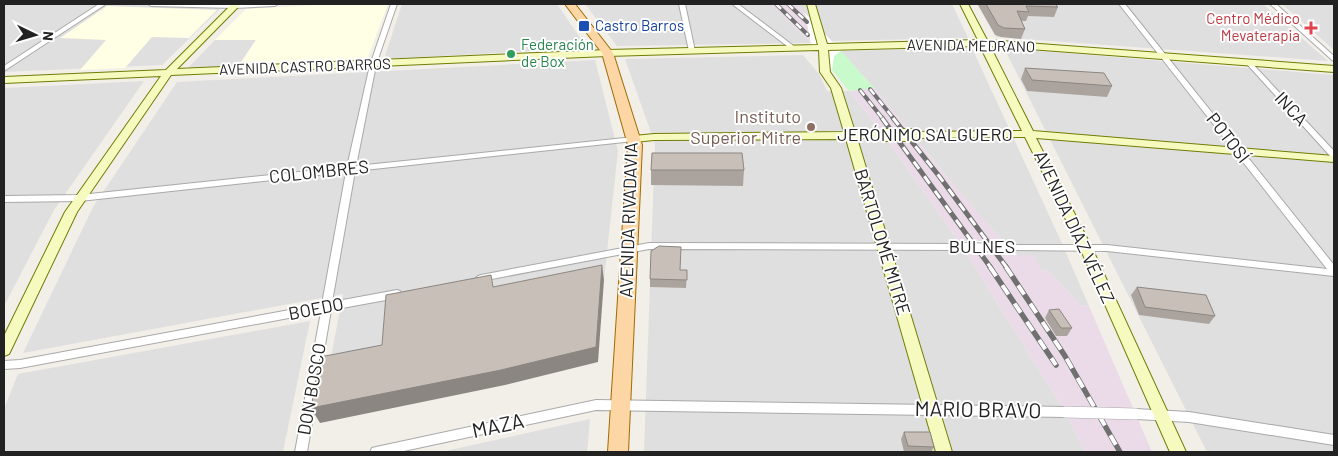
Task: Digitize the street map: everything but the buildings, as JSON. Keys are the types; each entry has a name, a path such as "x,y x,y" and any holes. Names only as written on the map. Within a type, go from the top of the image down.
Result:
{"main road":[{"name":"AVENIDA RIVADAVIA","path":"570,4 607,53 634,139 618,452"},
{"name":"BARTOLOMÉ MITRE","path":"811,4 823,47 825,72 836,88 944,452"},
{"name":"AVENIDA DÍAZ VÉLEZ","path":"964,4 1031,134 1086,248 1178,452"},
{"path":"4,350 71,212 80,198 168,73 236,5"},
{"name":"AVENIDA MEDRANO","path":"607,53 984,43 1334,69"},
{"name":"AVENIDA CASTRO BARROS","path":"4,82 32,79 607,53"},
{"name":"JERÓNIMO SALGUERO","path":"634,139 654,137 1031,134 1239,152 1334,157"}],"street":[{"path":"4,69 103,4"},
{"path":"151,4 275,4"},
{"name":"DON BOSCO","path":"301,452 351,168 373,65 394,4"},
{"path":"682,4 692,51"},
{"path":"735,4 793,48"},
{"name":"POTOSÍ","path":"1122,4 1334,272"},
{"path":"1273,4 1334,59"},
{"name":"INCA","path":"1248,62 1334,157"},
{"name":"COLOMBRES","path":"5,200 80,198 634,139"},
{"name":"BULNES","path":"629,250 649,246 1107,248 1334,272"},
{"path":"469,280 629,250"},
{"name":"BOEDO","path":"4,364 20,364 412,291"},
{"name":"MAZA","path":"376,452 596,404 620,405"},
{"name":"MARIO BRAVO","path":"620,405 1136,414 1189,417 1334,440"}],"shaded area":[{"path":"4,4 225,4 162,65 4,72"},
{"path":"335,4 388,4 368,57 362,59 239,65 256,40 215,40 246,9"},
{"path":"402,4 557,4 587,48 384,59"},
{"path":"585,4 771,4 811,43 617,46"},
{"path":"771,4 795,4 805,13 811,43"},
{"path":"795,4 952,4 968,38 832,41"},
{"path":"979,4 1263,4 1328,61 997,37"},
{"path":"1282,4 1334,4 1334,50"},
{"path":"107,6 217,10 189,38 152,37 125,68 80,70 106,40 60,38"},
{"path":"215,40 256,40 239,65 188,68"},
{"path":"972,48 1089,306 1080,305 1049,271 1041,270 1017,255 1003,241 966,200 874,88 841,51"},
{"path":"1004,48 1334,75 1334,452 1207,452"},
{"path":"803,55 819,74 827,91 849,91 884,135 967,254 1065,412 1085,452 644,452 655,144 625,59"},
{"path":"595,60 618,151 604,280 496,303 388,361 328,373 343,294 23,353 93,207 177,82"},
{"path":"144,81 54,210 4,306 4,88"},
{"path":"874,88 946,176 1003,241 1017,255 1034,255 1041,270 1049,271 1080,305 1089,306 1152,452 1085,452 1065,412 967,254 884,135 849,91"},
{"path":"310,321 283,452 4,452 4,409 18,374"},
{"path":"590,419 587,452 441,452"}],"green space":[{"path":"841,51 874,88 849,91 832,70 834,55"}],"pier":[{"path":"805,13 841,51 834,56 832,70 811,43"},
{"path":"959,241 1003,241 1017,255 967,254"}],"railway":[{"path":"776,4 808,35"},
{"path":"788,4 807,22"},
{"path":"870,89 894,119"},
{"path":"860,90 883,119"},
{"path":"882,118 991,268"},
{"path":"893,118 939,176 1007,268"},
{"path":"990,267 1056,365"},
{"path":"1006,267 1065,356 1120,452"}],"place":[{"name":"Castro Barros","path":"584,26"},
{"name":"Centro Médico Mevaterapia","path":"1311,28"},
{"name":"Federación de Box","path":"511,54"},
{"name":"Instituto Superior Mitre","path":"811,127"}]}
